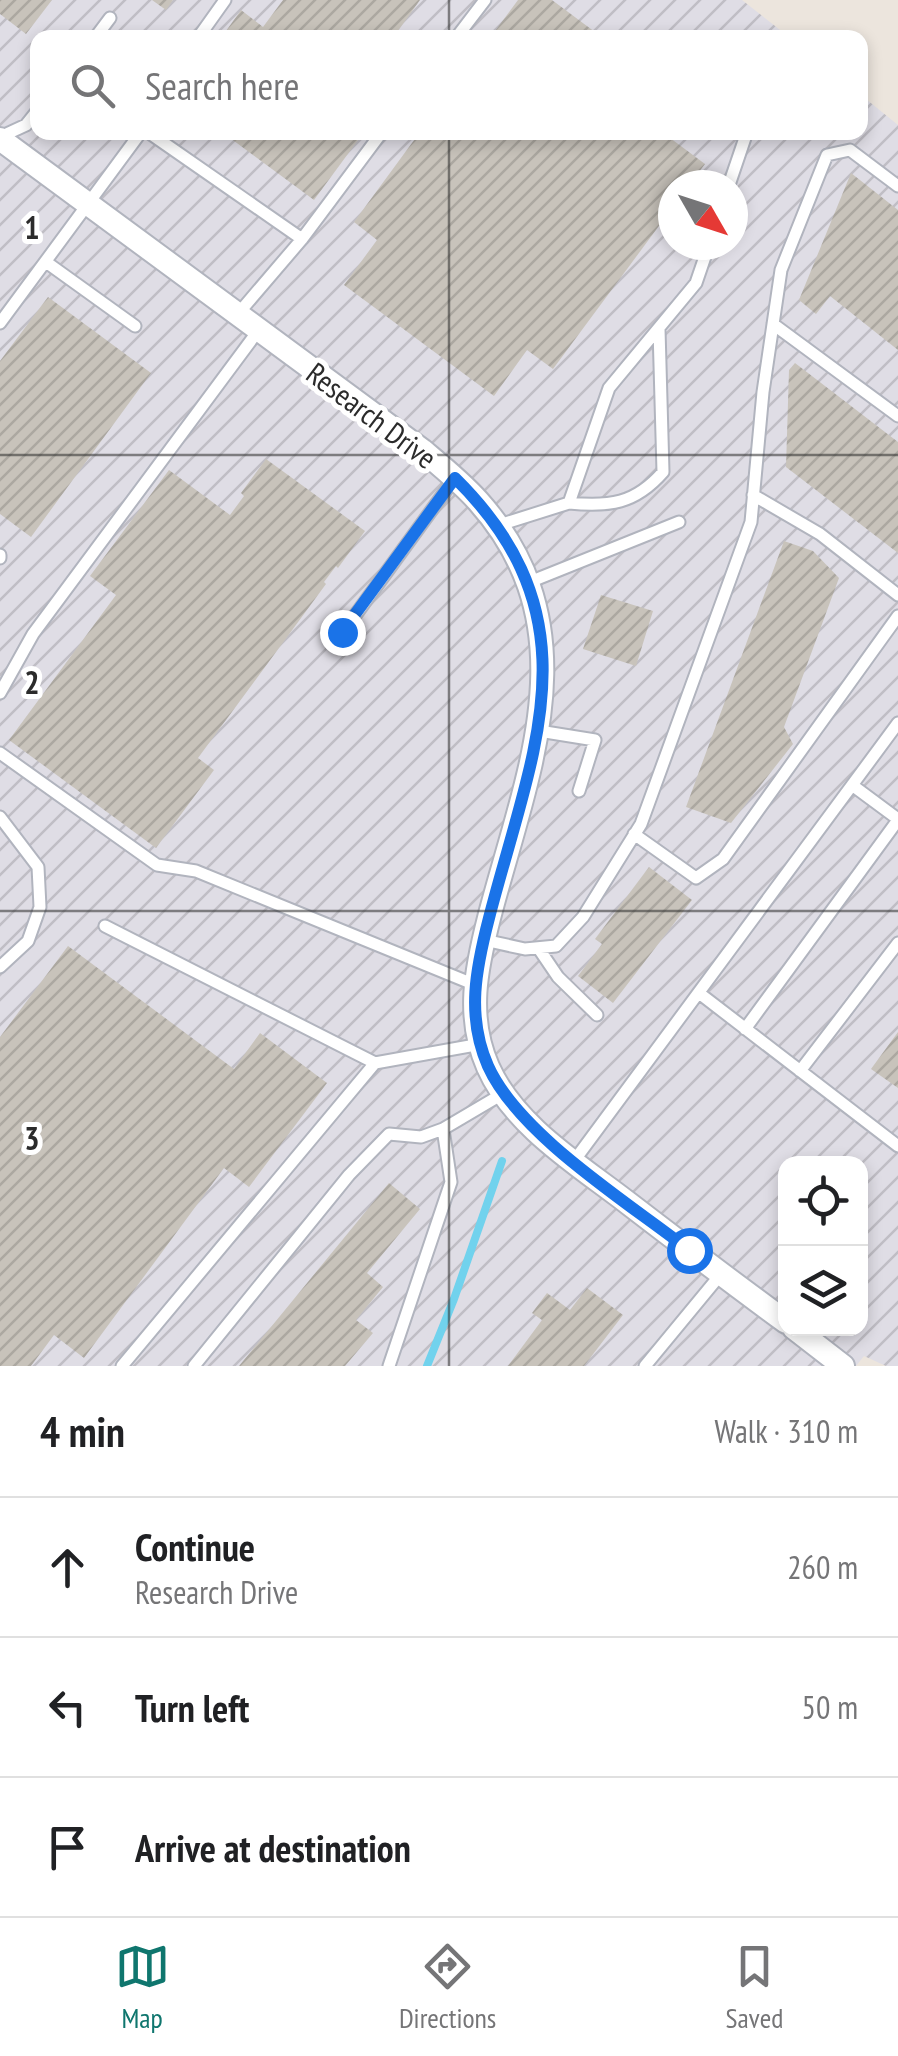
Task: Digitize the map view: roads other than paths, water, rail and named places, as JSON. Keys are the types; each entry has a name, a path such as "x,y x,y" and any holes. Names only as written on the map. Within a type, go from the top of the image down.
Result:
{"street":[{"name":"Research Drive","path":"0,138 455,478 480,502 496,526 526,583 544,650 544,685 539,731 474,984 481,1044 488,1067 531,1124 574,1161 778,1316"},
{"path":"804,1336 843,1366"}],"lane":[{"path":"204,30 225,0"},
{"path":"462,30 485,0"},
{"path":"101,30 110,18"},
{"path":"0,138 30,119"},
{"path":"0,323 138,140"},
{"path":"156,140 302,239"},
{"path":"238,315 302,239 376,140"},
{"path":"735,170 744,140"},
{"path":"484,940 539,949 556,946 584,917 634,834 751,522 781,270 827,155 850,150 898,186"},
{"path":"569,504 609,388 696,284 704,260"},
{"path":"46,262 135,326"},
{"path":"773,324 898,416"},
{"path":"496,526 569,504 602,506 632,498 651,486 663,472 659,329"},
{"path":"0,693 34,634 258,330"},
{"path":"342,632 455,478"},
{"path":"753,495 820,534 898,595"},
{"path":"526,583 679,522"},
{"path":"634,834 696,878 724,859 898,616"},
{"path":"574,1161 898,723"},
{"path":"539,731 595,740 579,792"},
{"path":"0,753 157,864 196,871 474,984"},
{"path":"745,1029 898,820 852,785"},
{"path":"0,818 38,867 40,907 28,940 0,967"},
{"path":"105,926 375,1062 481,1044"},
{"path":"800,1072 898,943"},
{"path":"539,949 558,977 597,1014"},
{"path":"699,993 898,1146"},
{"path":"122,1366 375,1062"},
{"path":"194,1366 349,1176 389,1134 421,1137 443,1129 504,1093"},
{"path":"389,1366 451,1182 443,1129"},
{"path":"645,1366 722,1274"}],"waterway":[{"path":"427,1366 502,1161"}]}
